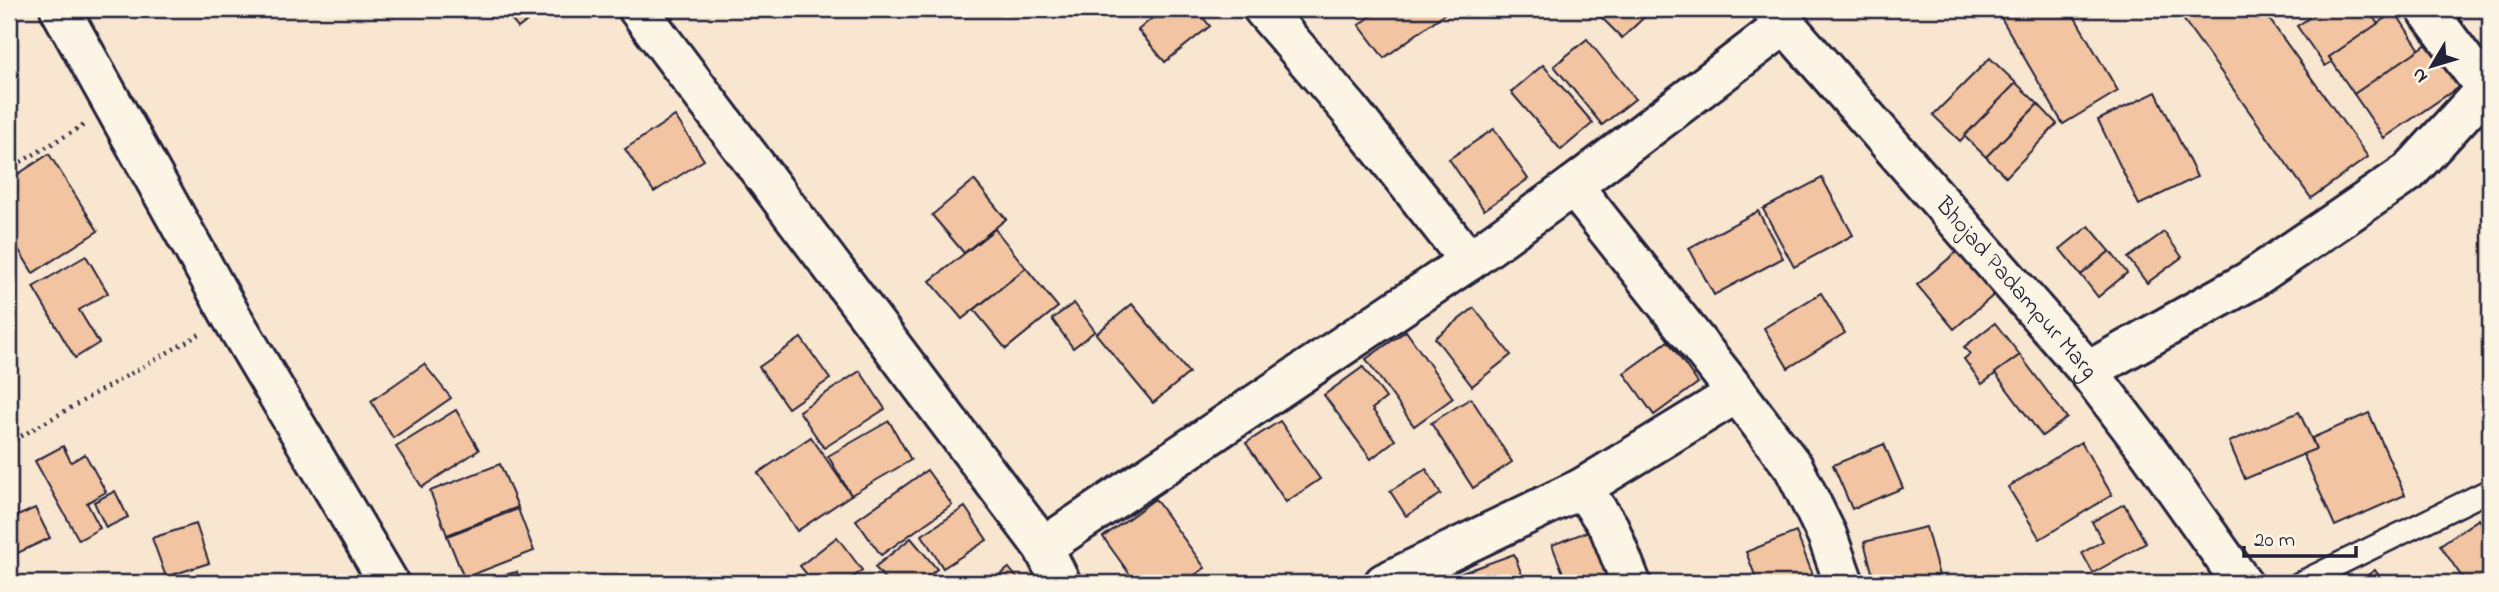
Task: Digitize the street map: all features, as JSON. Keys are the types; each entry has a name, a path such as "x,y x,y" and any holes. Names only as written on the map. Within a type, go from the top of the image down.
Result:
{"street":[{"path":"60,9 231,316 389,583"},
{"path":"638,9 1042,547 1061,583"},
{"path":"1263,9 1349,109 1469,261"},
{"path":"2088,371 2249,281 2409,172 2488,86 2426,9"},
{"path":"1042,547 1469,261 1573,186 1779,17"},
{"name":"Bhojad Padampur Marg","path":"1779,17 2088,371 2151,454 2242,583"},
{"path":"1573,186 1794,468 1827,535 1844,583"},
{"path":"1384,583 1582,488 1737,393"},
{"path":"1582,488 1609,527 1631,583"}],"lane":[{"path":"2300,583 2490,490"}],"path":[{"path":"9,169 114,107"},
{"path":"9,443 231,316"}],"building":[{"path":"503,9 543,9 518,28"},
{"path":"1163,9 1196,9 1210,26 1165,62 1138,30"},
{"path":"1381,9 1441,9 1444,14 1384,58 1359,25"},
{"path":"1593,9 1653,9 1622,38"},
{"path":"1996,9 2070,9 2118,91 2063,124"},
{"path":"2176,9 2262,9 2368,157 2311,198"},
{"path":"2323,9 2367,9 2378,24 2329,57 2332,62 2325,66 2297,26"},
{"path":"2454,9 2472,9 2460,17"},
{"path":"2395,12 2420,50 2354,94 2329,57"},
{"path":"1587,39 1635,99 1602,125 1554,66"},
{"path":"2430,42 2460,86 2384,138 2354,94"},
{"path":"1990,58 2016,83 1960,141 1933,115"},
{"path":"1543,65 1593,123 1561,150 1511,92"},
{"path":"2016,83 2038,104 1986,157 1964,136"},
{"path":"2156,92 2197,177 2139,205 2098,120"},
{"path":"2038,104 2057,124 2006,177 1986,157"},
{"path":"675,116 704,160 654,192 625,149"},
{"path":"1494,129 1528,179 1484,210 1449,159"},
{"path":"49,154 98,231 33,273 9,234 9,180"},
{"path":"1822,178 1853,235 1794,267 1763,209"},
{"path":"974,180 1006,219 964,253 932,215"},
{"path":"1758,211 1783,258 1714,295 1689,248"},
{"path":"2089,226 2110,251 2081,275 2060,249"},
{"path":"995,229 1026,268 962,319 930,281"},
{"path":"2164,232 2182,257 2147,283 2128,258"},
{"path":"1958,251 1995,294 1954,329 1917,285"},
{"path":"2110,251 2127,273 2098,297 2081,275"},
{"path":"86,256 108,293 79,310 99,343 75,358 33,287"},
{"path":"1026,268 1058,307 1006,349 974,310"},
{"path":"1821,293 1845,333 1788,368 1764,328"},
{"path":"1074,303 1095,331 1073,348 1052,319"},
{"path":"1132,304 1189,373 1153,403 1096,334"},
{"path":"1474,308 1511,355 1472,386 1435,338"},
{"path":"1995,323 2020,355 1982,384 1964,359 1970,354 1964,347"},
{"path":"1406,331 1453,398 1414,426 1366,359"},
{"path":"801,338 830,379 788,408 759,367"},
{"path":"1668,341 1698,383 1654,415 1624,373"},
{"path":"2020,355 2067,418 2042,436 1995,373"},
{"path":"424,364 451,398 393,438 371,401"},
{"path":"1363,367 1386,398 1372,409 1395,440 1371,459 1324,395"},
{"path":"860,371 885,409 824,448 799,411"},
{"path":"1471,398 1512,462 1473,488 1431,423"},
{"path":"456,410 479,450 422,487 396,447"},
{"path":"2299,412 2316,449 2245,479 2229,442"},
{"path":"2369,413 2405,495 2335,526 2303,454 2316,449 2312,438"},
{"path":"889,421 911,460 851,495 828,456"},
{"path":"1280,421 1320,479 1286,502 1246,443"},
{"path":"811,437 851,495 797,531 758,473"},
{"path":"2081,442 2112,495 2040,539 2008,487"},
{"path":"1884,444 1903,488 1852,509 1833,465"},
{"path":"63,446 71,462 85,454 106,492 87,503 100,528 79,540 35,461"},
{"path":"500,464 518,507 447,535 430,491"},
{"path":"1426,469 1441,494 1406,516 1390,491"},
{"path":"927,470 952,505 881,555 856,520"},
{"path":"115,491 128,517 106,528 94,502"},
{"path":"1155,499 1205,568 1183,583 1136,583 1103,537"},
{"path":"2124,504 2146,543 2093,573 2082,553 2103,541 2092,522"},
{"path":"965,507 987,540 943,568 922,535"},
{"path":"35,508 50,538 9,557 9,520"},
{"path":"518,509 534,551 464,578 447,536"},
{"path":"2479,519 2490,535 2490,583 2466,583 2440,545"},
{"path":"196,524 209,563 166,577 152,538"},
{"path":"1926,527 1941,583 1875,583 1864,542"},
{"path":"1594,529 1614,583 1567,583 1552,545"},
{"path":"1796,532 1816,583 1758,583 1746,552"},
{"path":"837,537 862,570 846,583 814,583 800,566"},
{"path":"911,538 937,569 920,583 888,583 875,567"},
{"path":"1514,554 1525,583 1447,583 1445,579"},
{"path":"1009,568 1021,583 989,583"},
{"path":"2375,570 2384,583 2357,583"},
{"path":"517,572 520,583 471,582"},
{"path":"2191,577 2196,583 2181,583"}]}
